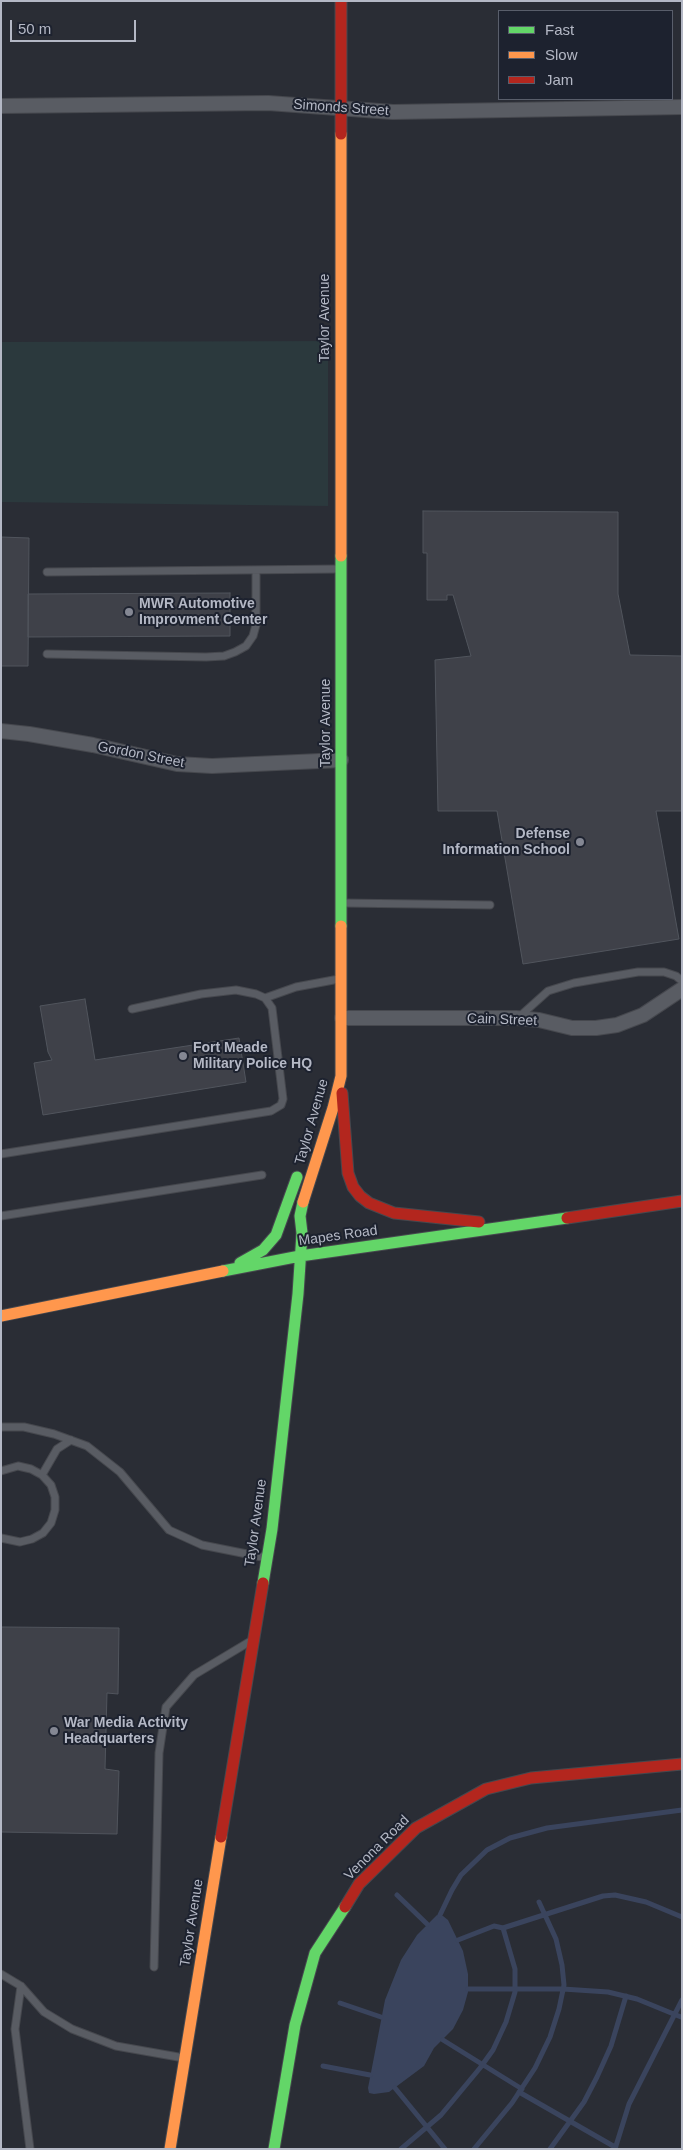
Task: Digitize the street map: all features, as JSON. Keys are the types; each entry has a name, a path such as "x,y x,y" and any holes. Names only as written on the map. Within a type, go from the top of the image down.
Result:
{"street":[{"name":"Taylor Avenue","path":"170,2149 267,1558 298,1294 300,1216 303,1201 333,1108 340,1076 342,1018 340,979 341,1"},
{"name":"Simonds Street","path":"1,106 268,103 393,112 682,107"},
{"name":"Gordon Street","path":"1,732 29,734 93,745 177,764 212,766 341,760"},
{"name":"Cain Street","path":"342,1018 519,1018 539,1020 572,1028 596,1028 617,1025 643,1015 682,989"},
{"path":"311,1139 340,1076"},
{"path":"340,1076 348,1173 353,1187 368,1204 386,1211 410,1216 523,1224"},
{"path":"227,1271 263,1250 276,1235 301,1165"},
{"name":"Mapes Road","path":"1,1316 300,1256 682,1201"},
{"name":"Venona Road","path":"274,2149 295,2025 315,1953 359,1884 416,1828 486,1789 531,1778 682,1764"}],"lane":[{"path":"47,654 206,657 224,656 235,652 246,646 255,630 256,570"},
{"path":"47,572 340,570"},
{"path":"341,903 490,905"},
{"path":"519,1018 548,991 574,983 638,972 664,972 676,976 682,981"},
{"path":"265,998 296,987 340,979"},
{"path":"1,1154 271,1111 278,1108 283,1099 272,1008 265,998 236,990 201,994 132,1009"},
{"path":"1,1216 262,1175"},
{"path":"1,1427 24,1427 86,1446 120,1472 169,1530 202,1546 267,1558"},
{"path":"42,1475 57,1449 71,1440"},
{"path":"1,1471 18,1466 31,1469 42,1475 51,1485 55,1497 55,1510 51,1523 43,1533 32,1539 20,1542 1,1538"},
{"path":"154,1967 159,1753 166,1707 194,1675 254,1639"},
{"path":"1,1974 21,1986 44,2012 72,2029 116,2046 185,2058"},
{"path":"21,1986 15,2029 30,2149"}],"shaded area":[{"path":"328,341 328,506 1,502 1,342"}],"water":[{"path":"437,1915 443,1916 448,1920 463,1951 468,1974 468,1992 463,2010 453,2029 434,2048 424,2066 389,2092 369,2093 368,2088 385,2000 401,1960 417,1935"}],"building":[{"path":"423,511 618,512 618,594 630,655 682,656 682,811 656,811 679,939 523,964 497,811 438,811 435,660 471,656 453,595 447,595 447,600 427,600 427,553 423,553"},
{"path":"1,537 29,538 28,666 1,666"},
{"name":"MWR Automotive Improvment Center","path":"230,593 230,636 28,637 28,594"},
{"name":"Fort Meade Military Police HQ","path":"85,999 95,1060 239,1038 246,1082 43,1115 34,1063 52,1060 48,1052 40,1006"},
{"name":"War Media Activity Headquarters","path":"1,1627 119,1628 118,1694 107,1693 105,1769 119,1771 117,1834 1,1832"}],"waterway":[{"path":"440,1915 461,1875 487,1850 510,1838 547,1828 682,1810"},
{"path":"397,1895 427,1924"},
{"path":"503,1928 603,1896 615,1895 646,1902 682,1917"},
{"path":"474,2149 512,2103 535,2068 550,2037 559,2009 564,1985 562,1965 556,1939 539,1902"},
{"path":"401,2149 441,2115 480,2068 493,2050 506,2022 515,1992 515,1969 503,1928 494,1926 458,1940"},
{"path":"468,1989 563,1989 608,1992 637,1999 681,2017"},
{"path":"550,2149 584,2102 597,2077 611,2046 626,1996"},
{"path":"615,2149 629,2104 682,2000"},
{"path":"340,2003 381,2017"},
{"path":"443,2040 522,2089"},
{"path":"323,2066 370,2075"},
{"path":"395,2088 445,2149"},
{"path":"519,2092 615,2147"}],"traffic: fast":[{"path":"341,556 341,926"},
{"path":"240,1263 263,1250 276,1235 297,1177"},
{"path":"263,1583 272,1529 298,1294 302,1233 300,1216 303,1202"},
{"path":"223,1271 300,1256 567,1218"},
{"path":"274,2149 295,2025 315,1953 345,1907"}],"traffic: slow":[{"path":"341,134 341,556"},
{"path":"303,1202 333,1108 341,1076 341,926"},
{"path":"1,1316 223,1271"},
{"path":"170,2149 221,1837"}],"traffic: jam":[{"path":"341,1 341,134"},
{"path":"342,1093 348,1173 353,1187 360,1196 369,1203 394,1213 479,1222"},
{"path":"567,1218 682,1201"},
{"path":"221,1837 263,1583"},
{"path":"345,1907 359,1884 416,1828 486,1789 531,1778 682,1764"}],"place":[{"name":"MWR Automotive Improvment Center","path":"129,612"},
{"name":"Defense Information School","path":"580,842"},
{"name":"Fort Meade Military Police HQ","path":"183,1056"},
{"name":"War Media Activity Headquarters","path":"54,1731"}]}
